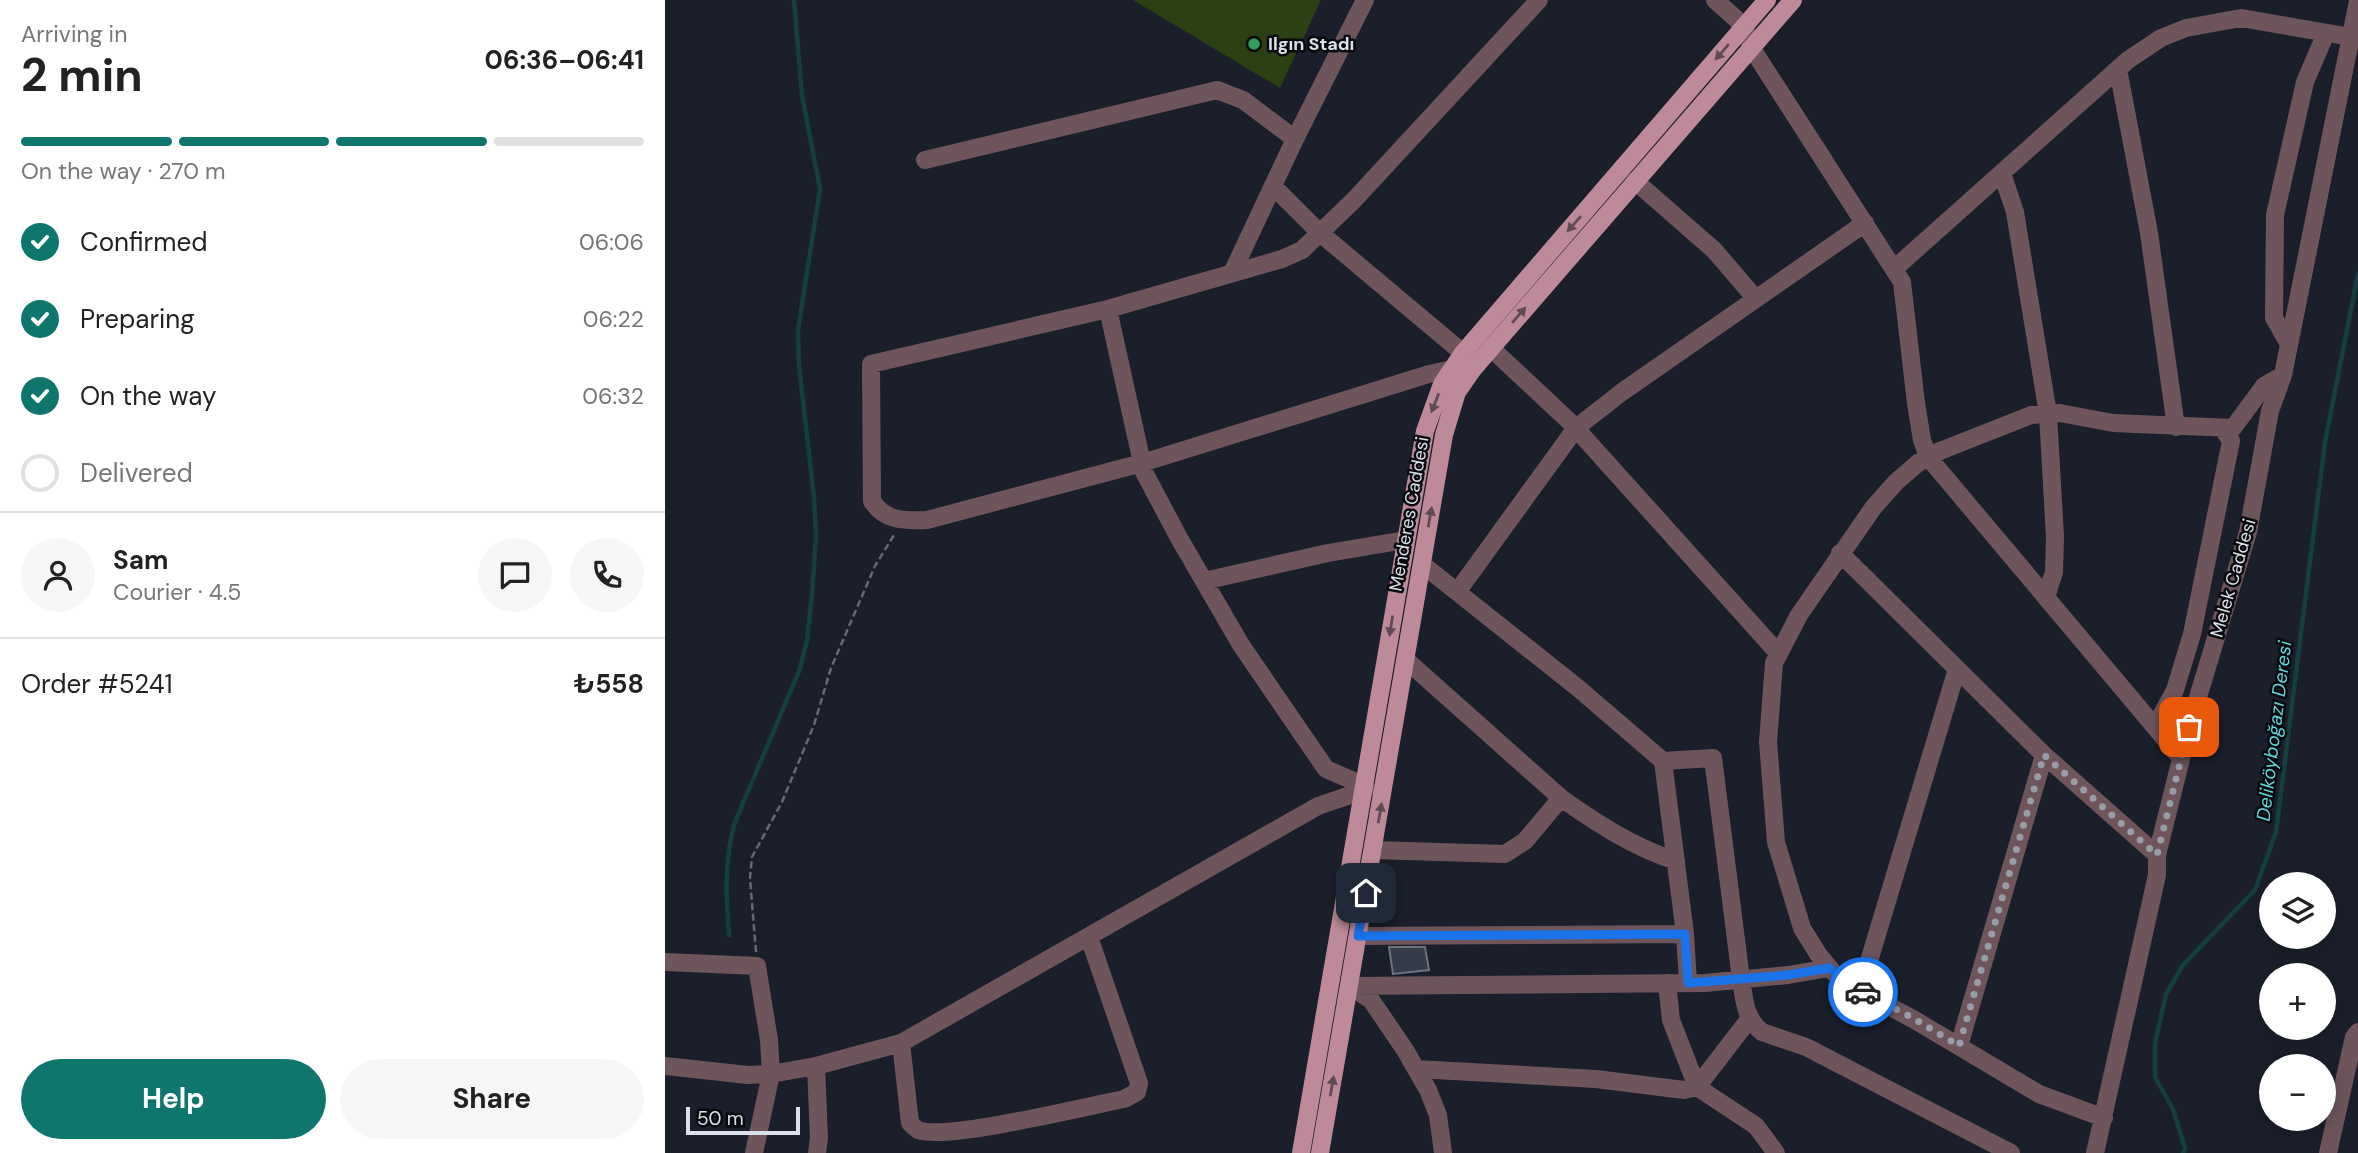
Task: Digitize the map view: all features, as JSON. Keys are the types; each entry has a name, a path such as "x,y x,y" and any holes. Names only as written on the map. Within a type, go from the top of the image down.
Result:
{"main road":[{"name":"Menderes Caddesi","path":"1301,1153 1405,540 1425,431 1435,400 1464,353 1767,0"},
{"name":"Menderes Caddesi","path":"1320,1153 1451,408 1464,379 1793,0"}],"street":[{"path":"1231,273 1365,0"},
{"path":"1453,369 1429,373 1142,463 927,520 902,521 879,512 871,501 871,364 1108,309 1302,250 1355,200 1539,0"},
{"path":"1715,0 1744,26 1751,47 1902,282 1916,403 1922,440 1928,457 2181,758"},
{"name":"Melek Caddesi","path":"2095,1153 2157,875 2157,855 2181,758 2248,533 2270,411 2283,375 2358,1"},
{"path":"1895,270 2117,69 2161,38 2186,28 2241,18 2351,37"},
{"path":"2289,344 2274,318 2275,215 2305,82 2326,33"},
{"path":"2117,69 2150,233 2176,427"},
{"path":"925,160 1217,90 1243,100 1295,139"},
{"path":"2002,173 2015,212 2048,414 2055,537 2054,572 2046,597"},
{"path":"1635,181 1714,250 1756,299"},
{"path":"1273,186 1320,233 1464,353"},
{"path":"1457,592 1576,428 1622,392 1865,223"},
{"path":"1108,309 1144,472 1241,645 1326,769 1365,788"},
{"path":"1491,348 1576,428 1779,654"},
{"path":"2104,1118 2039,1094 1913,1018 1860,991 1829,968 1802,928 1776,842 1768,742 1774,663 1799,615 1840,553 1896,482 1928,457 2031,415 2060,413 2113,423 2233,428 2264,386 2283,375"},
{"path":"2155,727 2175,690 2192,634 2231,441 2223,429"},
{"path":"1204,581 1328,553 1405,540"},
{"path":"1840,553 2044,755 2157,855"},
{"path":"1422,564 1578,688 1663,761 1685,934 1688,983"},
{"path":"1406,660 1561,798 1602,827 1648,852 1676,861"},
{"path":"1860,991 1957,669"},
{"path":"1959,1046 2044,755"},
{"path":"1663,761 1713,758 1741,979 1747,1012 1762,1032 1806,1047 2011,1153"},
{"path":"665,1066 748,1075 771,1074 816,1066 901,1043 1318,806 1365,788"},
{"path":"1373,850 1505,854 1525,841 1561,798"},
{"path":"1358,936 1685,934"},
{"path":"901,1043 910,1123 917,1130 931,1132 973,1129 1124,1099 1137,1092 1139,1083 1089,937"},
{"path":"665,962 757,965 769,1040 771,1074 754,1153"},
{"path":"1349,986 1688,983 1829,968"},
{"path":"1667,983 1671,1020 1697,1087 1756,1126 1776,1153"},
{"path":"1349,986 1371,1000 1428,1090 1438,1115 1443,1153"},
{"path":"1416,1069 1596,1079 1684,1090 1697,1087 1750,1018"},
{"path":"2328,1153 2354,1037 2358,1032"},
{"path":"816,1066 819,1138 817,1153"}],"path":[{"path":"757,965 750,878 752,857 782,802 814,725 831,668 875,566 902,521"}],"green space":[{"name":"Ilgın Stadı","path":"1133,0 1321,0 1280,88"}],"building":[{"path":"1389,947 1425,947 1429,970 1393,974"}],"waterway":[{"path":"729,935 727,878 731,836 800,669 807,640 812,594 816,536 814,498 799,366 798,330 820,189 802,95 794,0"},
{"name":"Deliköyboğazı Deresi","path":"2183,1153 2185,1148 2173,1109 2155,1077 2155,1043 2166,994 2183,965 2255,890 2276,832 2325,442 2358,274"}],"way so far":[{"path":"1863,992 1959,1046 2044,755 2157,855 2189,727"}],"place":[{"name":"Ilgın Stadı","path":"1254,44"}],"route":[{"path":"1366,893 1358,936 1685,934 1688,983 1788,975 1829,968 1863,992"}]}
